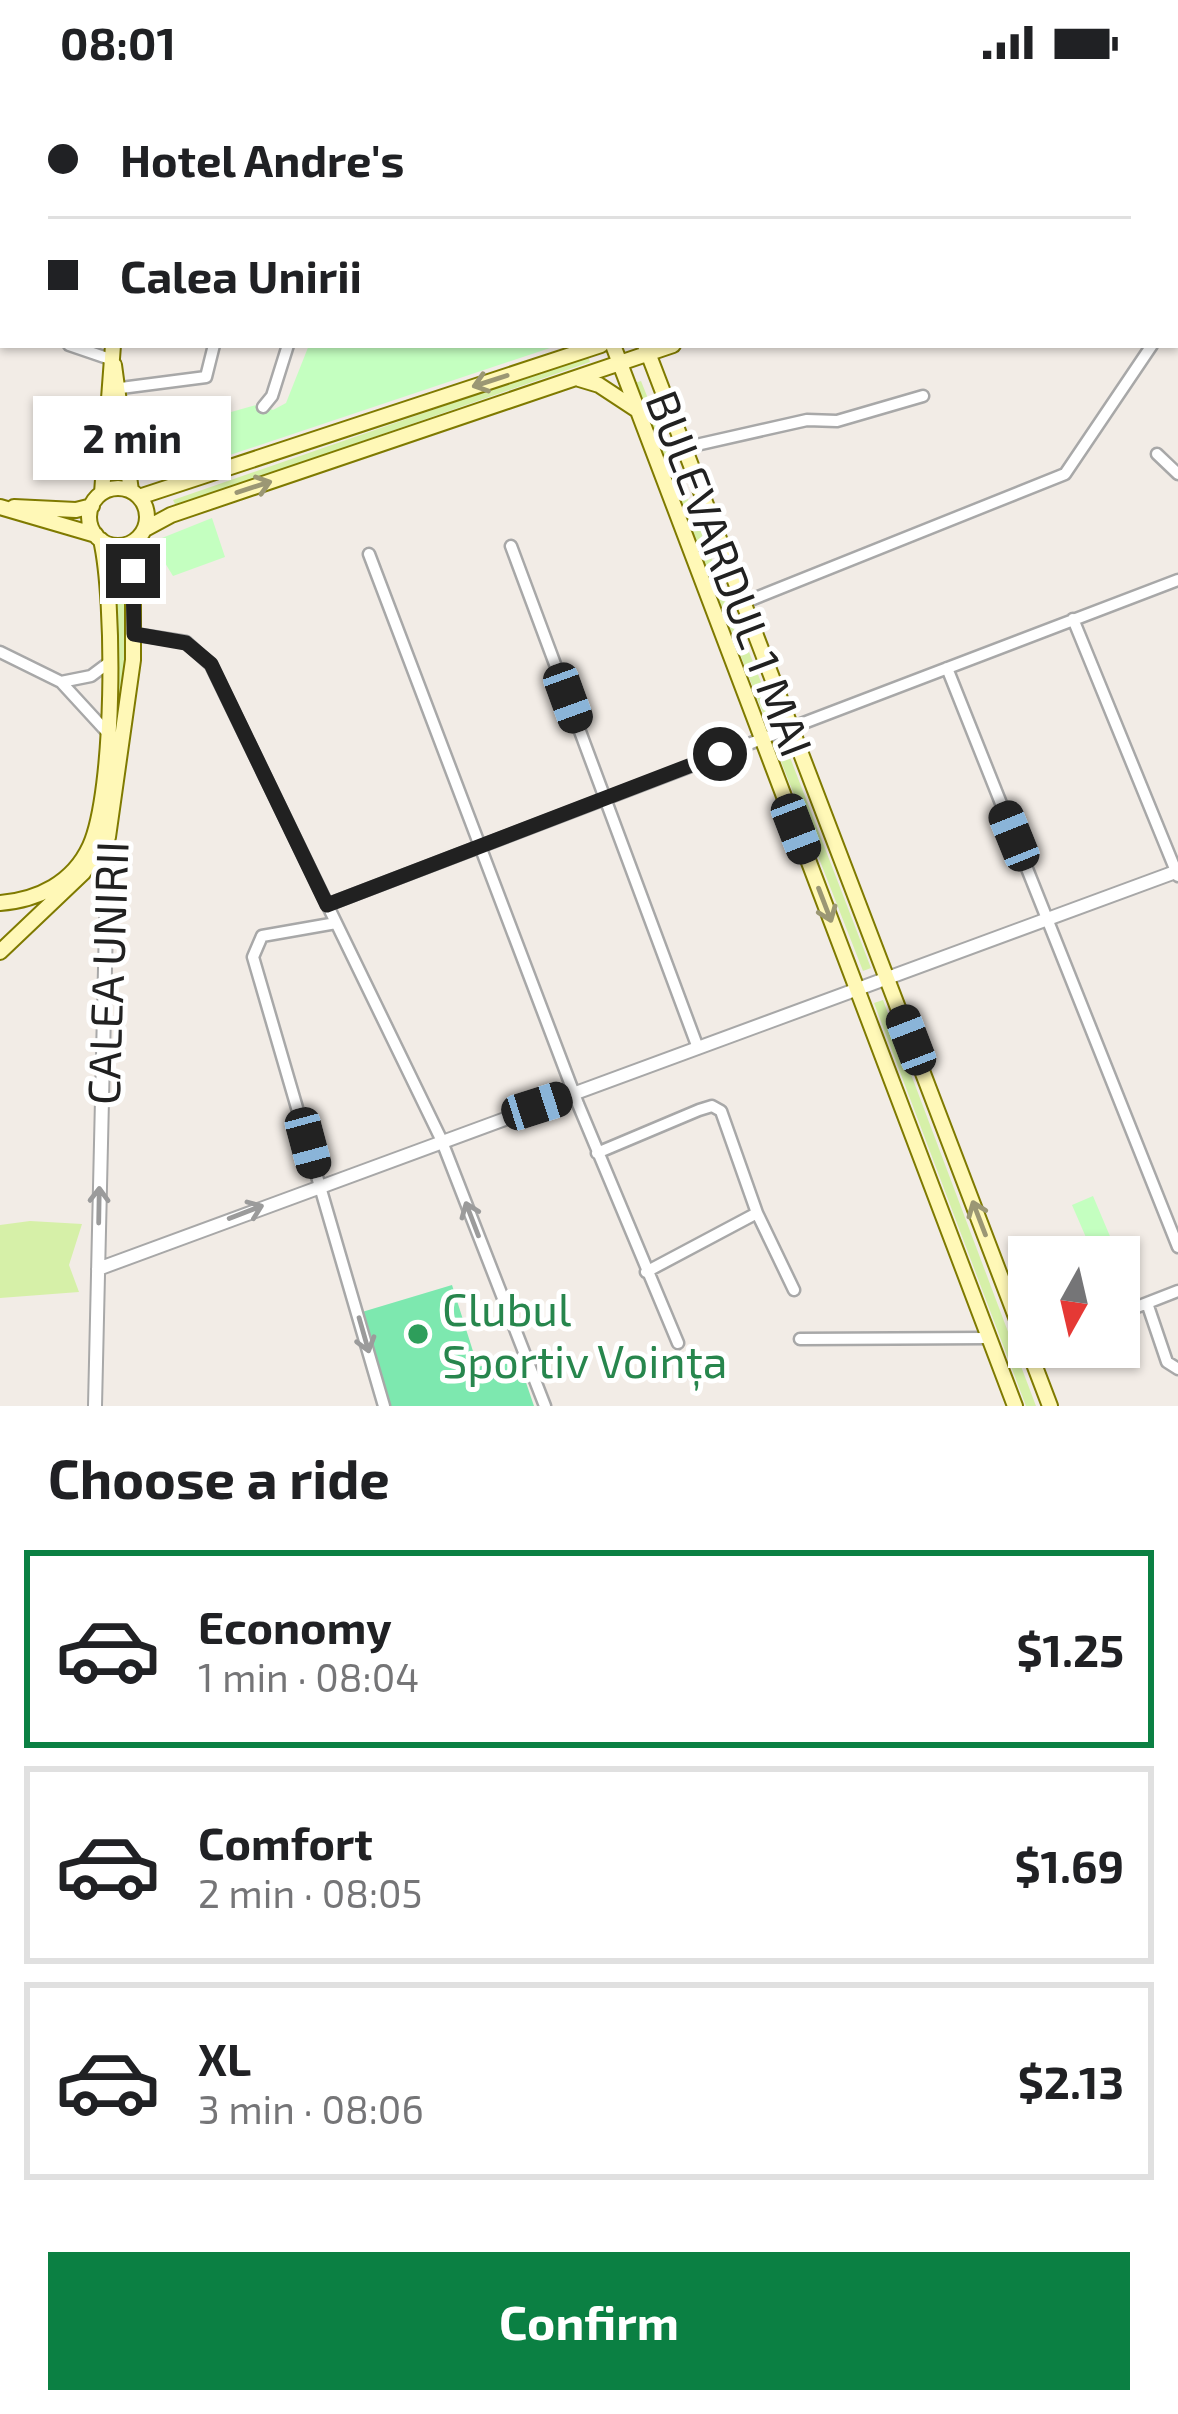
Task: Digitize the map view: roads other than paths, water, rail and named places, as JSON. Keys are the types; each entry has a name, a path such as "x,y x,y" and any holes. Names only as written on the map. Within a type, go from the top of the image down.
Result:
{"main road":[{"path":"592,348 135,494 116,488 76,510 0,507 117,545 133,542 145,529 171,515 621,365 646,350"},
{"name":"BULEVARDUL 1 MAI","path":"614,348 1015,1406"},
{"name":"BULEVARDUL 1 MAI","path":"646,350 1008,1292"},
{"path":"113,352 135,494 147,512 145,529"},
{"path":"99,537 90,521 97,499 113,352"},
{"path":"579,379 599,385 638,410"},
{"name":"CALEA UNIRII","path":"99,537 107,574 102,834"},
{"name":"CALEA UNIRII","path":"102,834 134,634 133,542"},
{"path":"0,903 31,899 58,884 102,834"},
{"path":"0,952 83,873 102,834"},
{"name":"BULEVARDUL 1 MAI","path":"1036,1368 1050,1406"}],"street":[{"path":"121,388 206,377 213,348"},
{"path":"263,406 272,396 287,348"},
{"path":"743,603 1065,474 1150,348"},
{"path":"683,448 807,419 837,421 922,396"},
{"path":"1157,454 1178,474"},
{"path":"511,546 698,1048"},
{"path":"369,554 597,1153 678,1343"},
{"path":"327,905 1178,580"},
{"path":"98,1269 320,1183 1177,873 1073,619"},
{"path":"134,634 186,643 211,664 441,1139 545,1406"},
{"path":"0,652 61,682 106,730"},
{"path":"61,682 91,676 107,664"},
{"path":"947,668 1178,1247"},
{"name":"CALEA UNIRII","path":"95,1406 102,834"},
{"path":"336,923 262,937 253,957 384,1406"},
{"path":"597,1153 712,1106 722,1112 757,1213 794,1290"},
{"path":"646,1272 757,1213"},
{"path":"1140,1306 1178,1291"},
{"path":"1147,1303 1167,1362 1178,1369"},
{"path":"800,1340 989,1338"}],"place":[{"name":"Clubul Sportiv Voința","path":"418,1334"}]}
